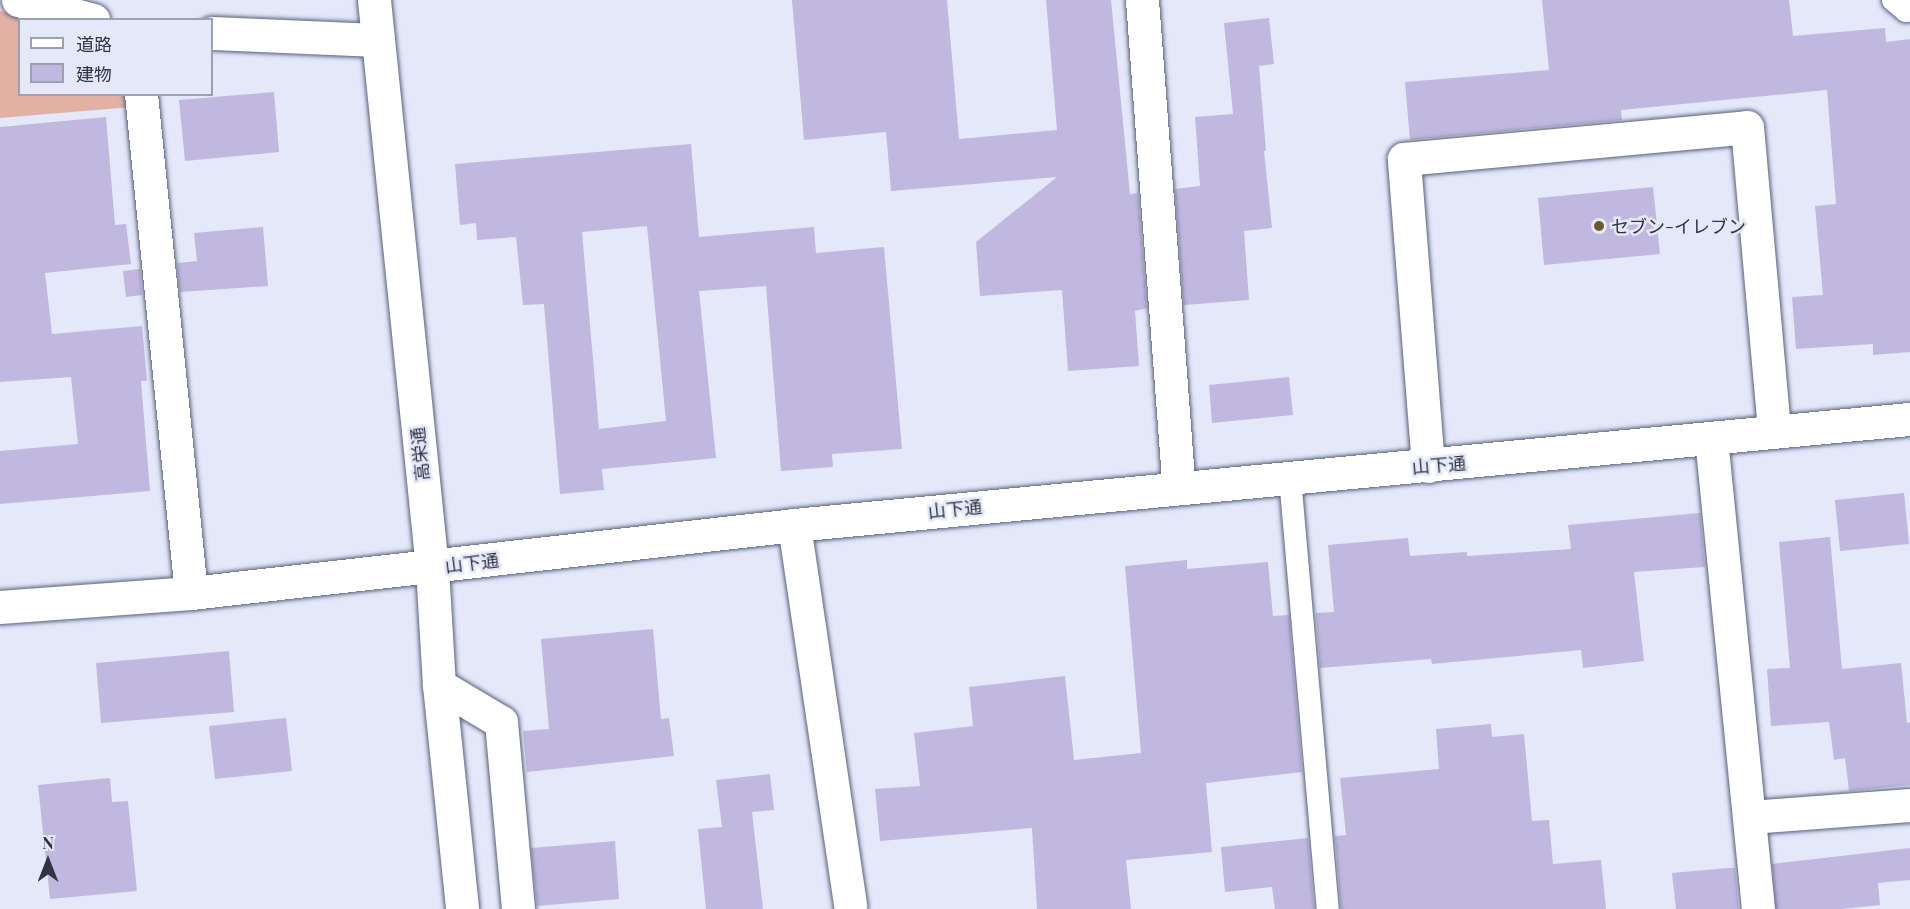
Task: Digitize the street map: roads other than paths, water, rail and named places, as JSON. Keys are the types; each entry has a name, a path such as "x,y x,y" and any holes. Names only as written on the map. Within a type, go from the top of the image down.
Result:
{"street":[{"path":"18,0 86,18"},
{"name":"高栄通","path":"374,0 432,568 439,685 462,909"},
{"path":"1142,0 1179,487"},
{"path":"213,33 378,40"},
{"path":"141,96 191,593"},
{"path":"1428,466 1404,159 1747,128 1774,431"},
{"name":"山下通","path":"0,607 191,593 432,568 794,525 1910,419"},
{"path":"1711,438 1758,909"},
{"path":"794,525 850,908"},
{"path":"439,685 501,722 518,909"},
{"path":"1750,817 1910,805"}],"lane":[{"path":"1893,0 1906,11 1910,10"},
{"path":"1290,478 1328,909"}],"place":[{"name":"セブン-イレブン","path":"1599,226"}]}
